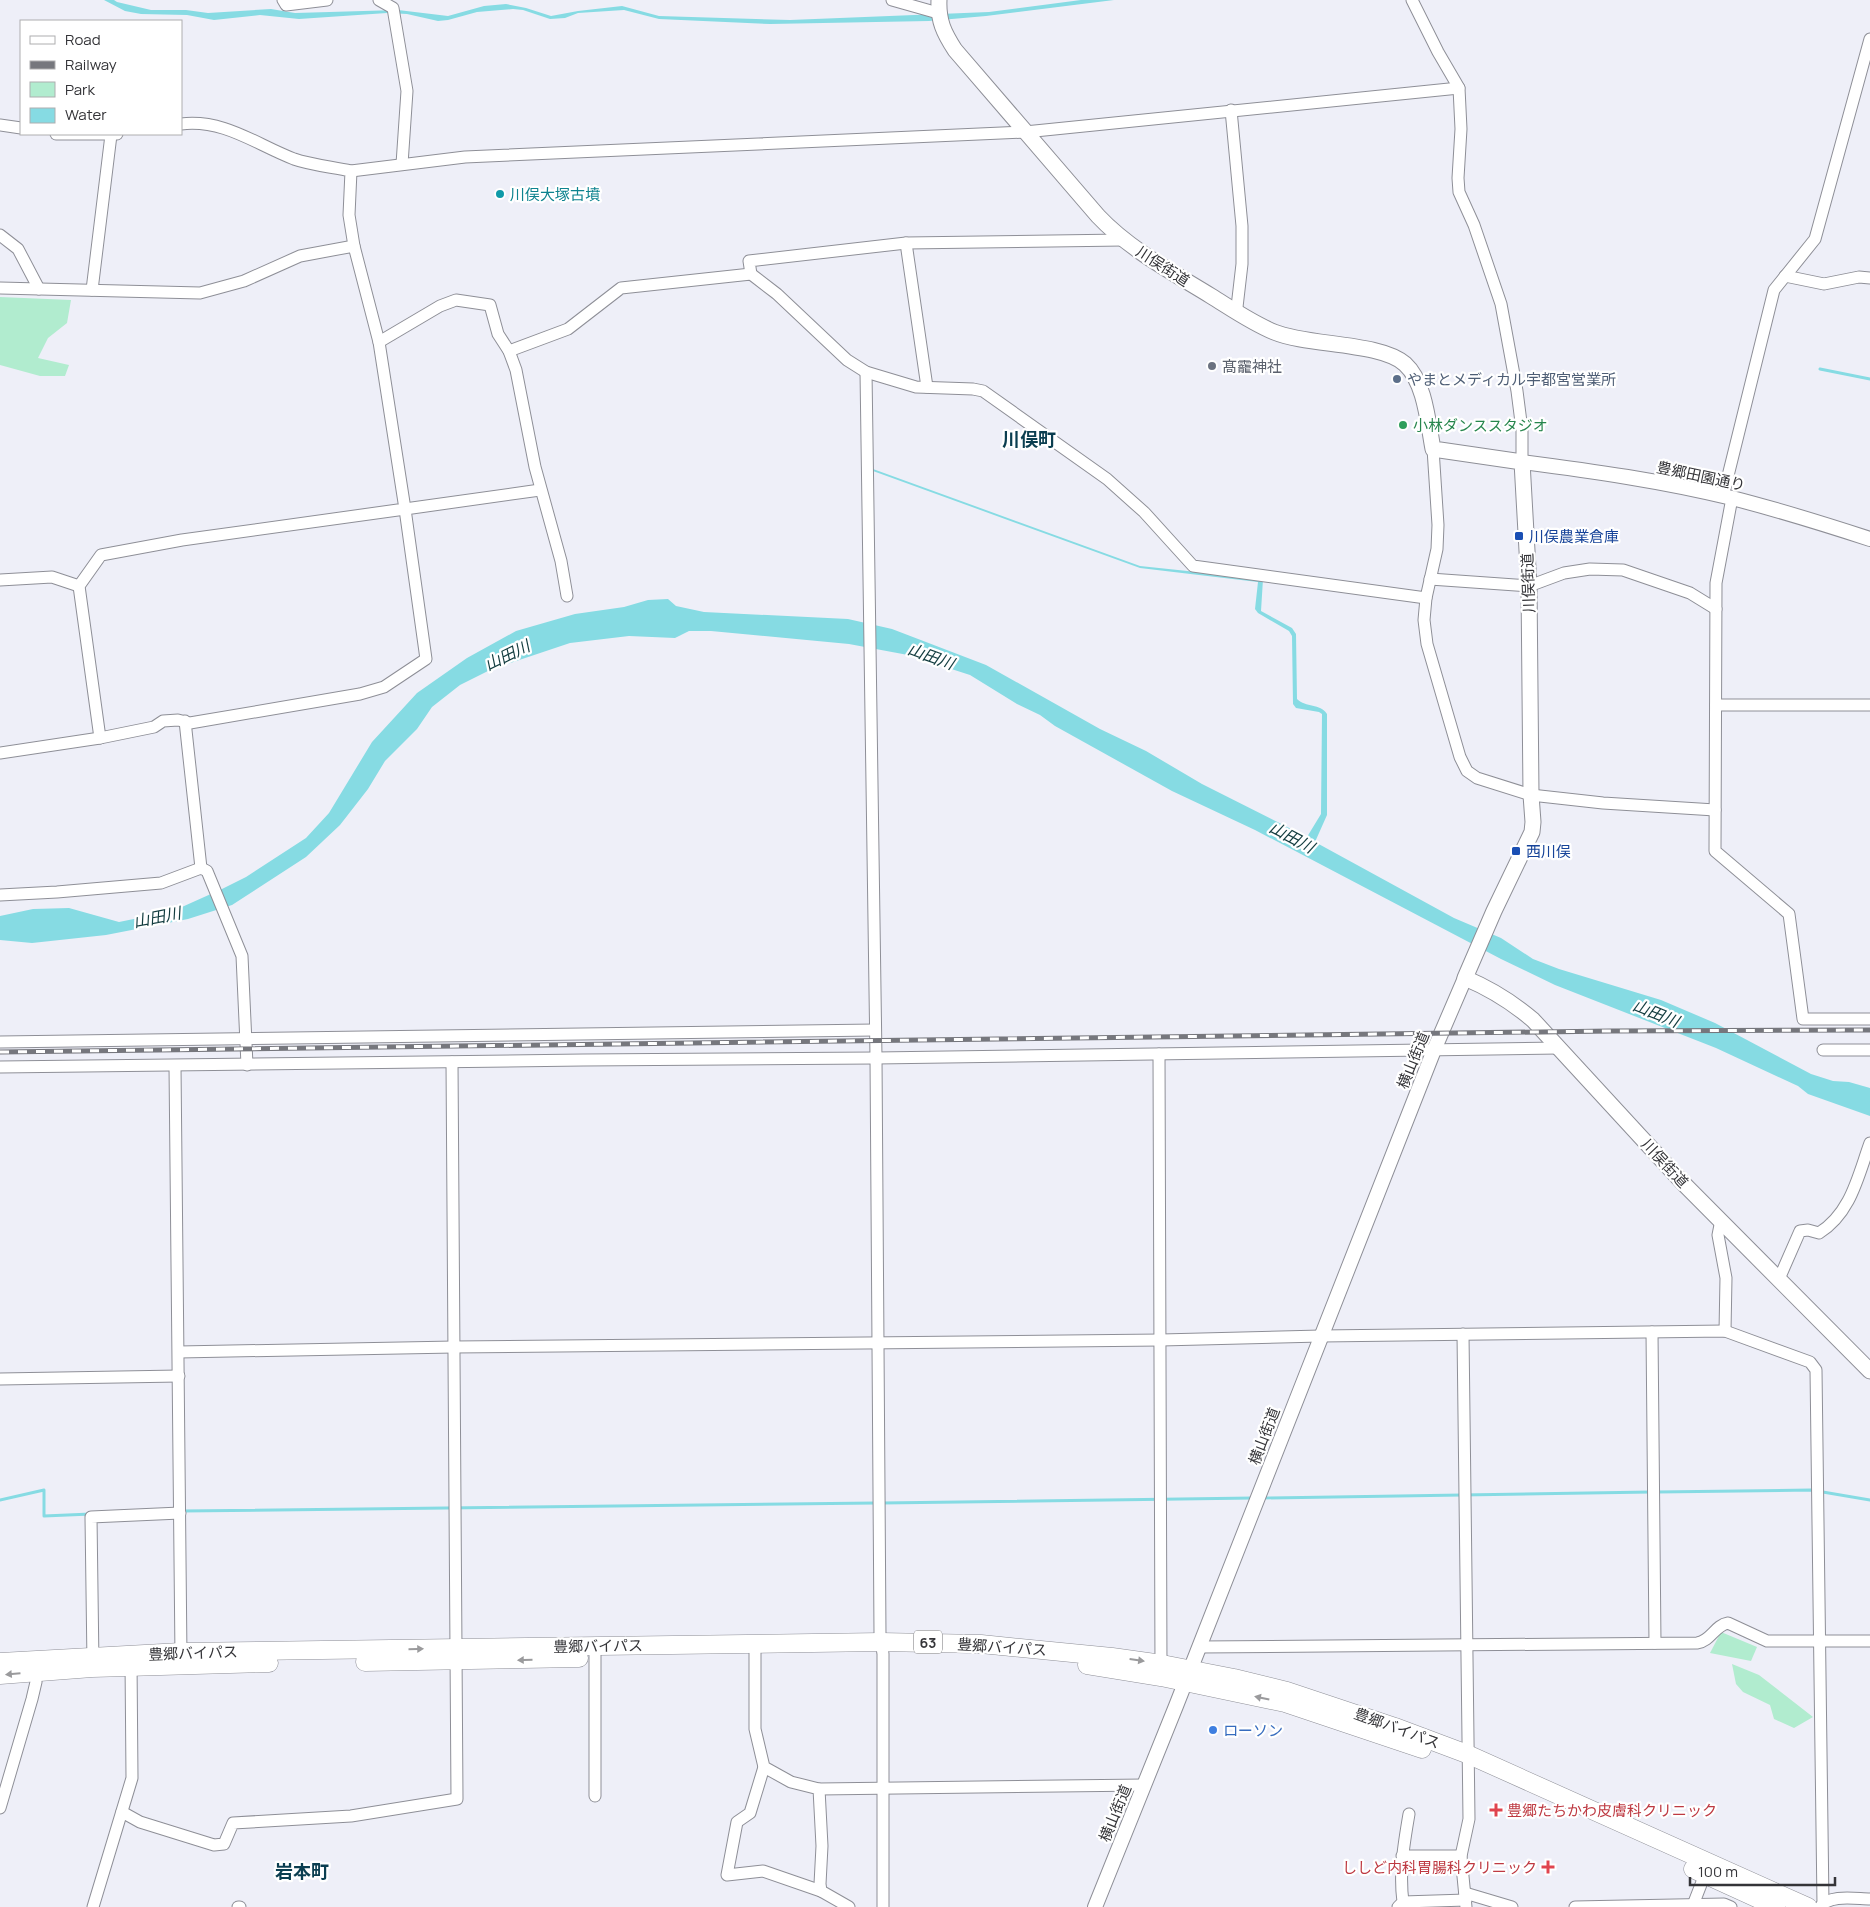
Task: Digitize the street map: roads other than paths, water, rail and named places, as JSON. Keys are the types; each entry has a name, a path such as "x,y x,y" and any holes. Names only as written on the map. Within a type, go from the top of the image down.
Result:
{"main road":[{"name":"川俣街道","path":"939,7 942,31 955,50 1098,216 1124,240 1234,310 1274,332 1377,351 1394,356 1406,365 1416,377 1425,408 1433,449"},
{"path":"1433,449 1522,462"},
{"name":"川俣街道","path":"1522,462 1529,586 1532,832 1465,978 1489,989 1521,1010 1559,1048 1684,1184 1870,1372"},
{"name":"豊郷バイパス","path":"0,1662 36,1665 181,1658 317,1662 457,1655 882,1648 1161,1670 1285,1703 1381,1735 1468,1760 1707,1868 1776,1907"},
{"name":"豊郷バイパス","path":"0,1675 36,1665"},
{"name":"豊郷バイパス","path":"1707,1868 1817,1906"}],"street":[{"path":"283,0 286,5 327,0"},
{"path":"379,0 393,8 406,91 402,164"},
{"path":"892,0 939,7"},
{"path":"1412,0 1438,52 1459,88 1461,129 1459,192 1474,225 1501,304 1517,391 1522,430 1522,462"},
{"path":"1870,43 1815,239 1774,290 1728,497 1716,583 1715,810 1715,851 1789,914 1803,1019 1870,1018"},
{"path":"182,124 193,123 229,128 295,159 351,171 465,157 1024,132 1459,88"},
{"path":"1231,110 1242,226 1242,264 1237,306 1234,310"},
{"path":"0,125 20,128"},
{"path":"92,290 115,135"},
{"path":"0,753 100,738 154,727 163,721 178,720 190,723 360,694 384,687 426,659 379,342 354,246 349,215 351,171"},
{"path":"0,236 18,249 39,289"},
{"path":"1124,240 906,244 749,261 751,274 777,294 847,360 866,372 916,387 983,391 1108,479 1144,512 1193,566 1426,598"},
{"path":"906,244 927,387"},
{"path":"0,288 200,293 244,282 300,256 354,246"},
{"path":"509,351 568,329 621,288 751,274"},
{"path":"1785,276 1824,284 1859,277 1870,278"},
{"path":"379,342 440,306 456,300 490,304 498,334 509,351 516,370 540,490 561,561 567,596"},
{"path":"866,372 876,1058 883,1907"},
{"name":"川俣街道","path":"1433,449 1438,525 1437,549 1426,598 1424,620 1427,644 1460,757 1467,770 1477,778 1531,795"},
{"name":"豊郷田園通り","path":"1522,462 1586,470 1728,497 1806,518 1870,539"},
{"path":"100,738 79,586 101,555 182,540 540,490"},
{"path":"1430,579 1529,586 1564,573 1581,570 1624,570 1690,593 1716,610"},
{"path":"0,580 52,577 79,586"},
{"path":"1716,705 1870,705"},
{"path":"185,722 204,870 228,919 242,956 247,1065"},
{"path":"1531,795 1603,803 1715,810"},
{"path":"0,895 66,892 161,883 204,870"},
{"name":"横山街道","path":"1095,1907 1188,1677 1434,1050 1465,978"},
{"path":"0,1042 875,1030"},
{"path":"0,1067 876,1058 1559,1048"},
{"path":"1823,1050 1870,1050"},
{"path":"1159,1054 1161,1670"},
{"path":"122,1812 140,1822 214,1845 224,1844 233,1823 351,1816 457,1799 452,1062"},
{"path":"174,1066 179,1352 181,1658"},
{"path":"1779,1279 1800,1231 1808,1230 1819,1233 1831,1225 1850,1201 1870,1143"},
{"path":"1721,1220 1718,1235 1726,1278 1725,1331"},
{"path":"179,1352 1725,1331 1810,1362 1816,1370 1819,1642 1817,1906 1831,1899 1870,1899"},
{"path":"1652,1332 1655,1643"},
{"path":"1463,1334 1470,1819 1461,1856 1466,1900"},
{"path":"0,1379 179,1376"},
{"path":"93,1663 92,1517 180,1513"},
{"path":"1199,1647 1704,1642 1722,1624 1728,1623 1767,1641 1870,1641"},
{"path":"755,1650 755,1729 764,1768 750,1813 737,1822 727,1875 763,1871 821,1891 849,1907"},
{"path":"595,1652 595,1796"},
{"path":"93,1907 132,1778 131,1661"},
{"path":"0,1808 32,1699 36,1682 36,1665"},
{"path":"764,1768 791,1782 819,1789 1144,1785"},
{"path":"819,1789 822,1846 821,1891"},
{"path":"1409,1814 1402,1856 1401,1904 1466,1900 1512,1907"},
{"path":"1402,1856 1461,1856"},
{"path":"1693,1905 1707,1868"},
{"path":"1574,1907 1724,1904 1731,1907"}],"water":[{"path":"104,0 114,0 151,10 186,10 208,13 271,9 295,13 398,10 448,16 484,6 506,4 551,16 622,6 659,16 790,20 989,12 1081,0 1114,0 929,21 770,24 659,19 624,10 578,13 565,18 550,19 523,10 513,9 477,12 438,21 407,14 387,13 299,19 260,15 214,20 187,15 141,14 125,11"},
{"name":"山田川","path":"873,469 1140,566 1263,579 1261,611 1292,628 1296,634 1297,699 1304,704 1321,708 1327,714 1327,815 1315,842 1454,918 1501,938 1533,959 1559,969 1661,1000 1715,1023 1811,1074 1833,1081 1849,1082 1870,1088 1870,1116 1808,1094 1798,1086 1716,1048 1555,985 1501,959 1255,830 1172,791 1055,726 1040,715 1017,704 970,675 908,655 849,644 711,631 689,631 675,638 629,636 570,643 492,669 460,685 432,707 417,729 385,761 368,789 340,825 306,857 232,905 188,919 106,935 32,943 0,940 0,916 33,909 69,908 119,922 173,911 246,877 306,838 329,813 372,742 417,693 467,658 516,631 575,614 624,607 648,600 668,599 676,606 704,612 848,619 892,629 986,665 1100,729 1146,751 1202,784 1307,837 1321,814 1322,714 1296,708 1293,704 1292,636 1289,631 1258,613 1255,609 1258,582 1140,568 873,471"}],"waterway":[{"path":"1820,369 1870,379"},
{"path":"0,1500 44,1490 44,1516 91,1514"},
{"path":"1657,1492 1811,1490 1870,1500"},
{"path":"1262,1498 1651,1492"},
{"path":"882,1503 1253,1498"},
{"path":"182,1511 876,1503"}],"railway":[{"path":"0,1052 1611,1031 1870,1030"}],"place":[{"name":"川俣大塚古墳","path":"500,194"},
{"name":"髙靇神社","path":"1212,366"},
{"name":"やまとメディカル宇都宮営業所","path":"1397,379"},
{"name":"小林ダンススタジオ","path":"1403,425"},
{"name":"川俣農業倉庫","path":"1519,536"},
{"name":"西川俣","path":"1516,851"},
{"name":"ローソン","path":"1213,1730"},
{"name":"豊郷たちかわ皮膚科クリニック","path":"1496,1810"},
{"name":"ししど内科胃腸科クリニック","path":"1548,1867"}],"district":[{"name":"川俣町","path":"1029,439"},
{"name":"岩本町","path":"302,1871"}]}
